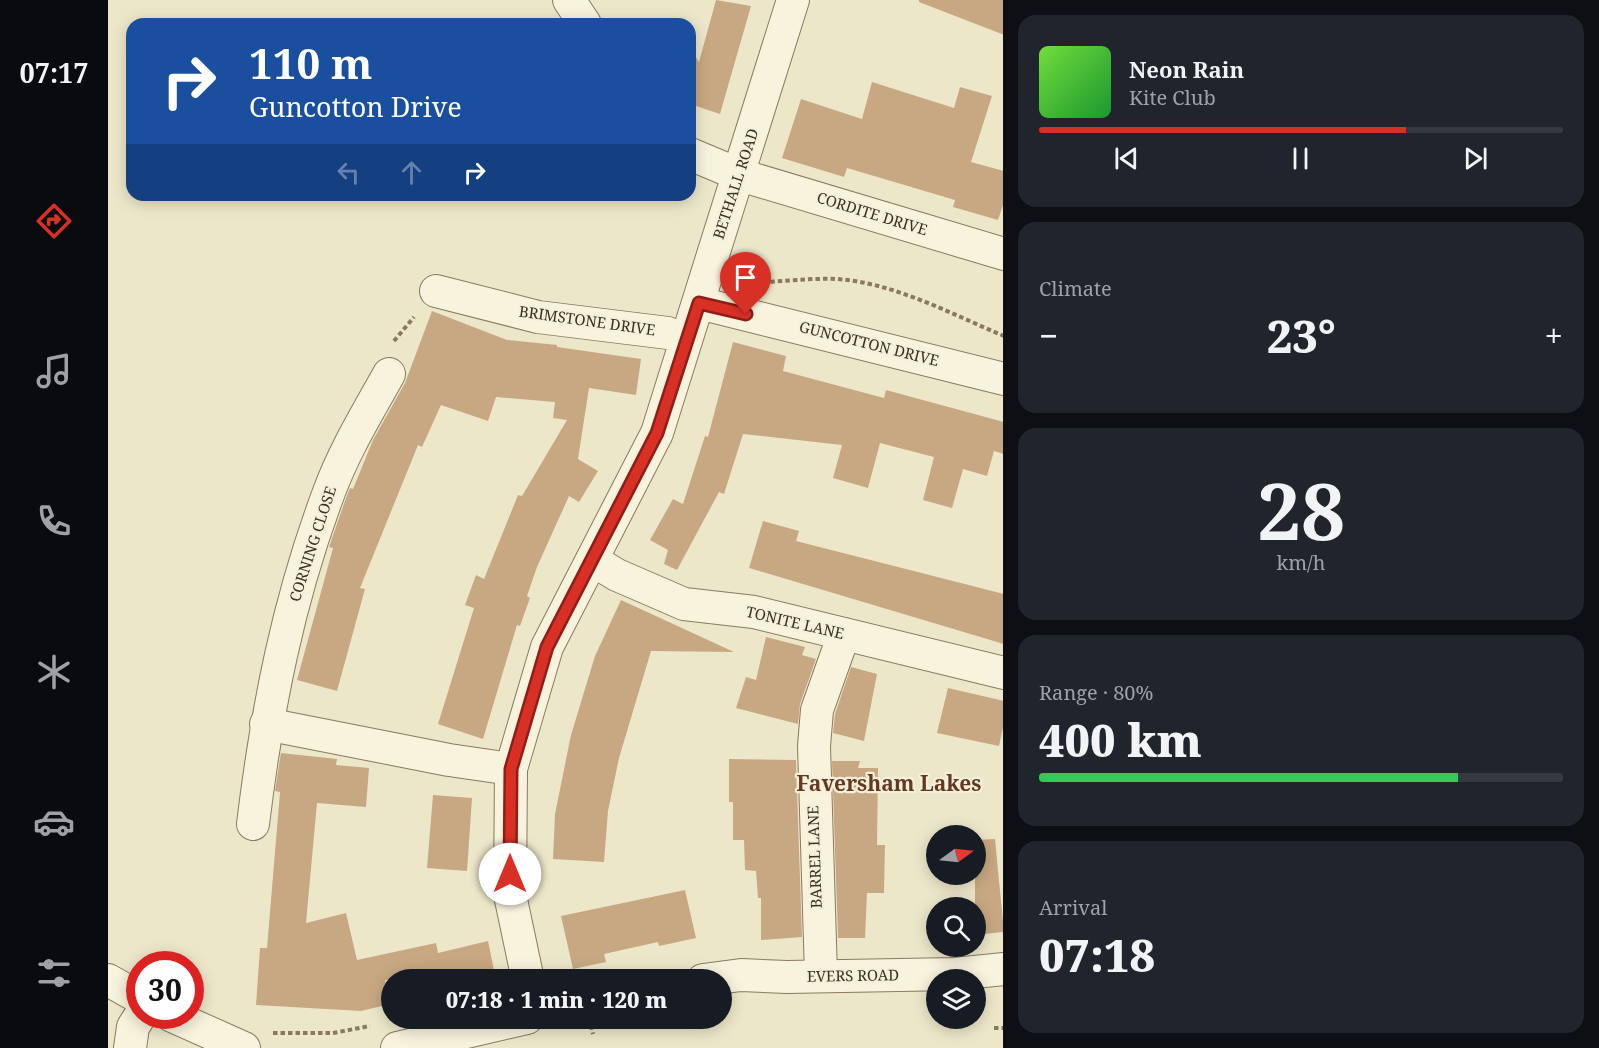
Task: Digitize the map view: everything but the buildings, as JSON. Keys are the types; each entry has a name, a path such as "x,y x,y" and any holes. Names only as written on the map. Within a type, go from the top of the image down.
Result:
{"street":[{"path":"569,0 581,18"},
{"name":"BETHALL ROAD","path":"526,969 510,895 511,769 547,647 657,433 740,175 793,0"},
{"name":"CORDITE DRIVE","path":"696,157 740,175 1003,254"},
{"name":"BRIMSTONE DRIVE","path":"436,291 538,317 668,333"},
{"name":"GUNCOTTON DRIVE","path":"699,303 1003,379"},
{"name":"CORNING CLOSE","path":"253,824 266,724 284,631 329,490 389,374"},
{"name":"TONITE LANE","path":"592,560 617,575 684,604 754,612 1003,673"},
{"name":"BARREL LANE","path":"820,975 814,737 817,710 844,634"},
{"path":"266,724 449,760 511,769"},
{"name":"EVERS ROAD","path":"732,976 955,974 1003,969"},
{"path":"108,980 126,990"},
{"path":"130,1048 133,1029"},
{"path":"201,1029 244,1048"},
{"path":"397,1048 479,1029"}],"path":[{"path":"761,282 836,279 868,284 896,292 1003,336"},
{"path":"389,374 383,359 396,337 436,291"},
{"path":"271,1033 333,1033 374,1026"},
{"path":"994,1028 1003,1028"},
{"path":"592,1029 593,1034"}],"district":[{"name":"Faversham Lakes","path":"889,784"}],"route":[{"path":"510,874 511,769 547,647 657,433 699,303 746,314"}]}
